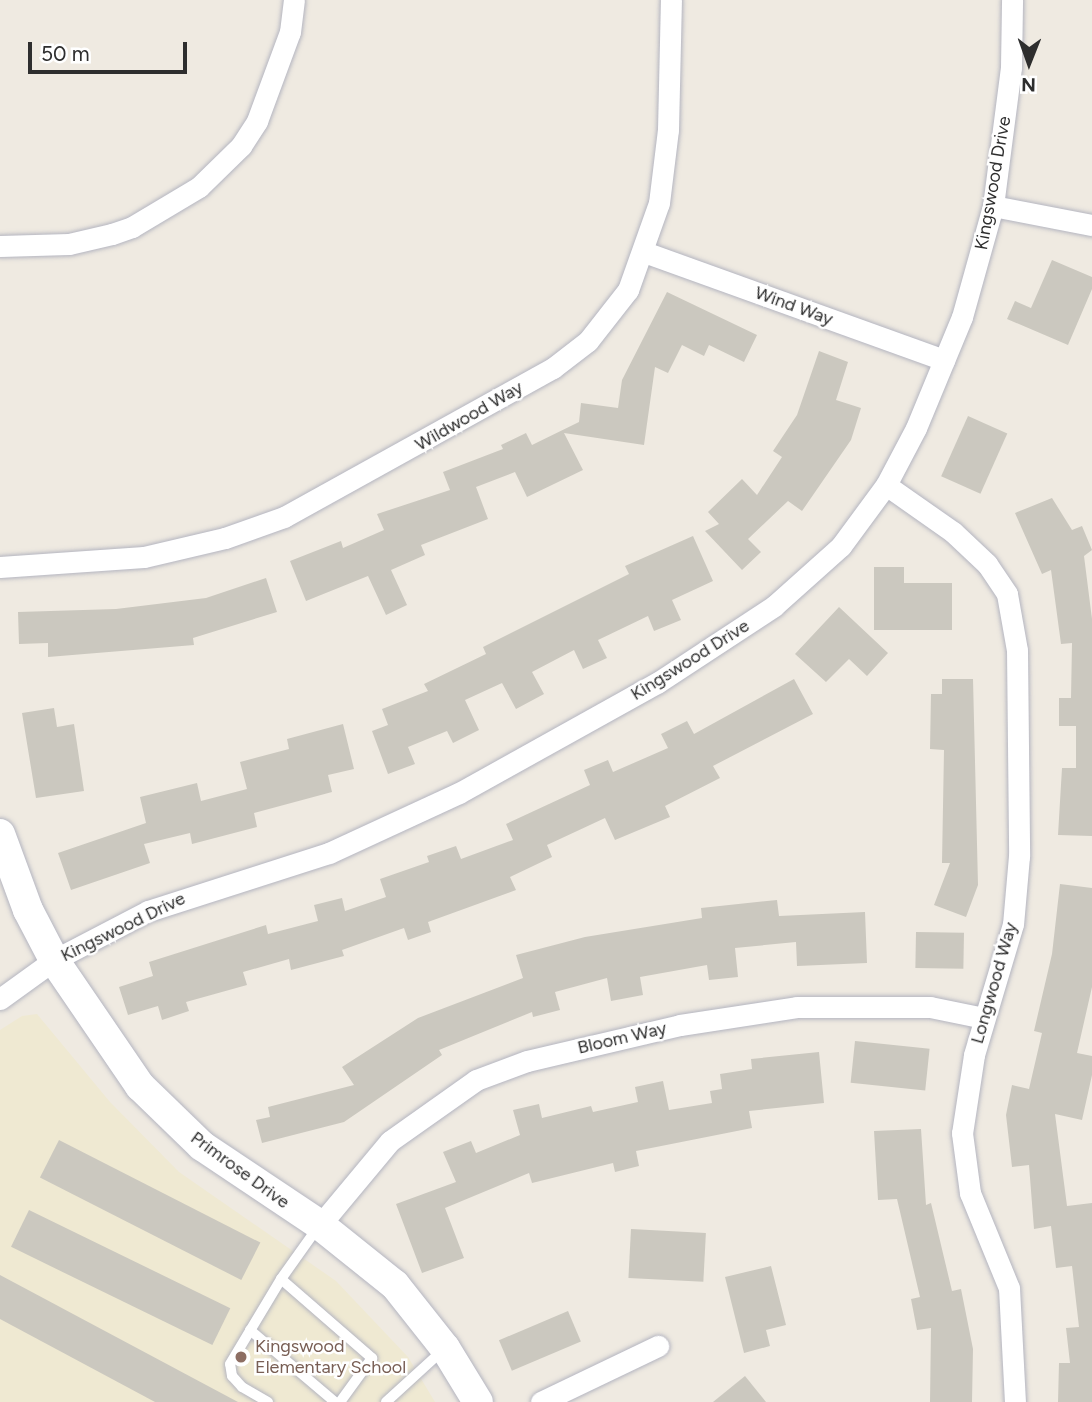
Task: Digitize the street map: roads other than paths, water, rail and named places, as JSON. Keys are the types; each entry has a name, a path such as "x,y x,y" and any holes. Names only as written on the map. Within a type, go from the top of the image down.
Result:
{"street":[{"path":"0,246 69,244 112,234 199,187 241,146 257,121 290,32 294,0"},
{"name":"Wildwood Way","path":"0,567 82,564 185,549 284,517 321,499 553,368 588,341 611,315 645,252 659,203 668,130 671,0"},
{"name":"Kingswood Drive","path":"0,999 54,960 112,928 197,892 382,832 657,683 774,606 841,546 886,485 962,317 993,206 1011,67 1012,0"},
{"path":"993,206 1092,225"},
{"name":"Wind Way","path":"645,252 944,360"},
{"name":"Longwood Way","path":"886,485 953,532 987,564 1009,605 1017,650 1019,856 1013,924 984,1018 962,1133 970,1193 1009,1288 1015,1402"},
{"name":"Primrose Drive","path":"0,834 28,910 54,960 140,1086 202,1146 320,1224 396,1285 445,1349 478,1402"},
{"name":"Bloom Way","path":"320,1224 390,1140 476,1080 527,1060 680,1024 797,1007 918,1007 984,1018"},
{"path":"541,1402 658,1346"}],"lane":[{"path":"268,1402 232,1376 230,1364 281,1279 320,1224"},
{"path":"250,1330 337,1402 372,1358 281,1279"},
{"path":"386,1402 445,1349"}],"place":[{"name":"Kingswood Elementary School","path":"241,1357"}]}
